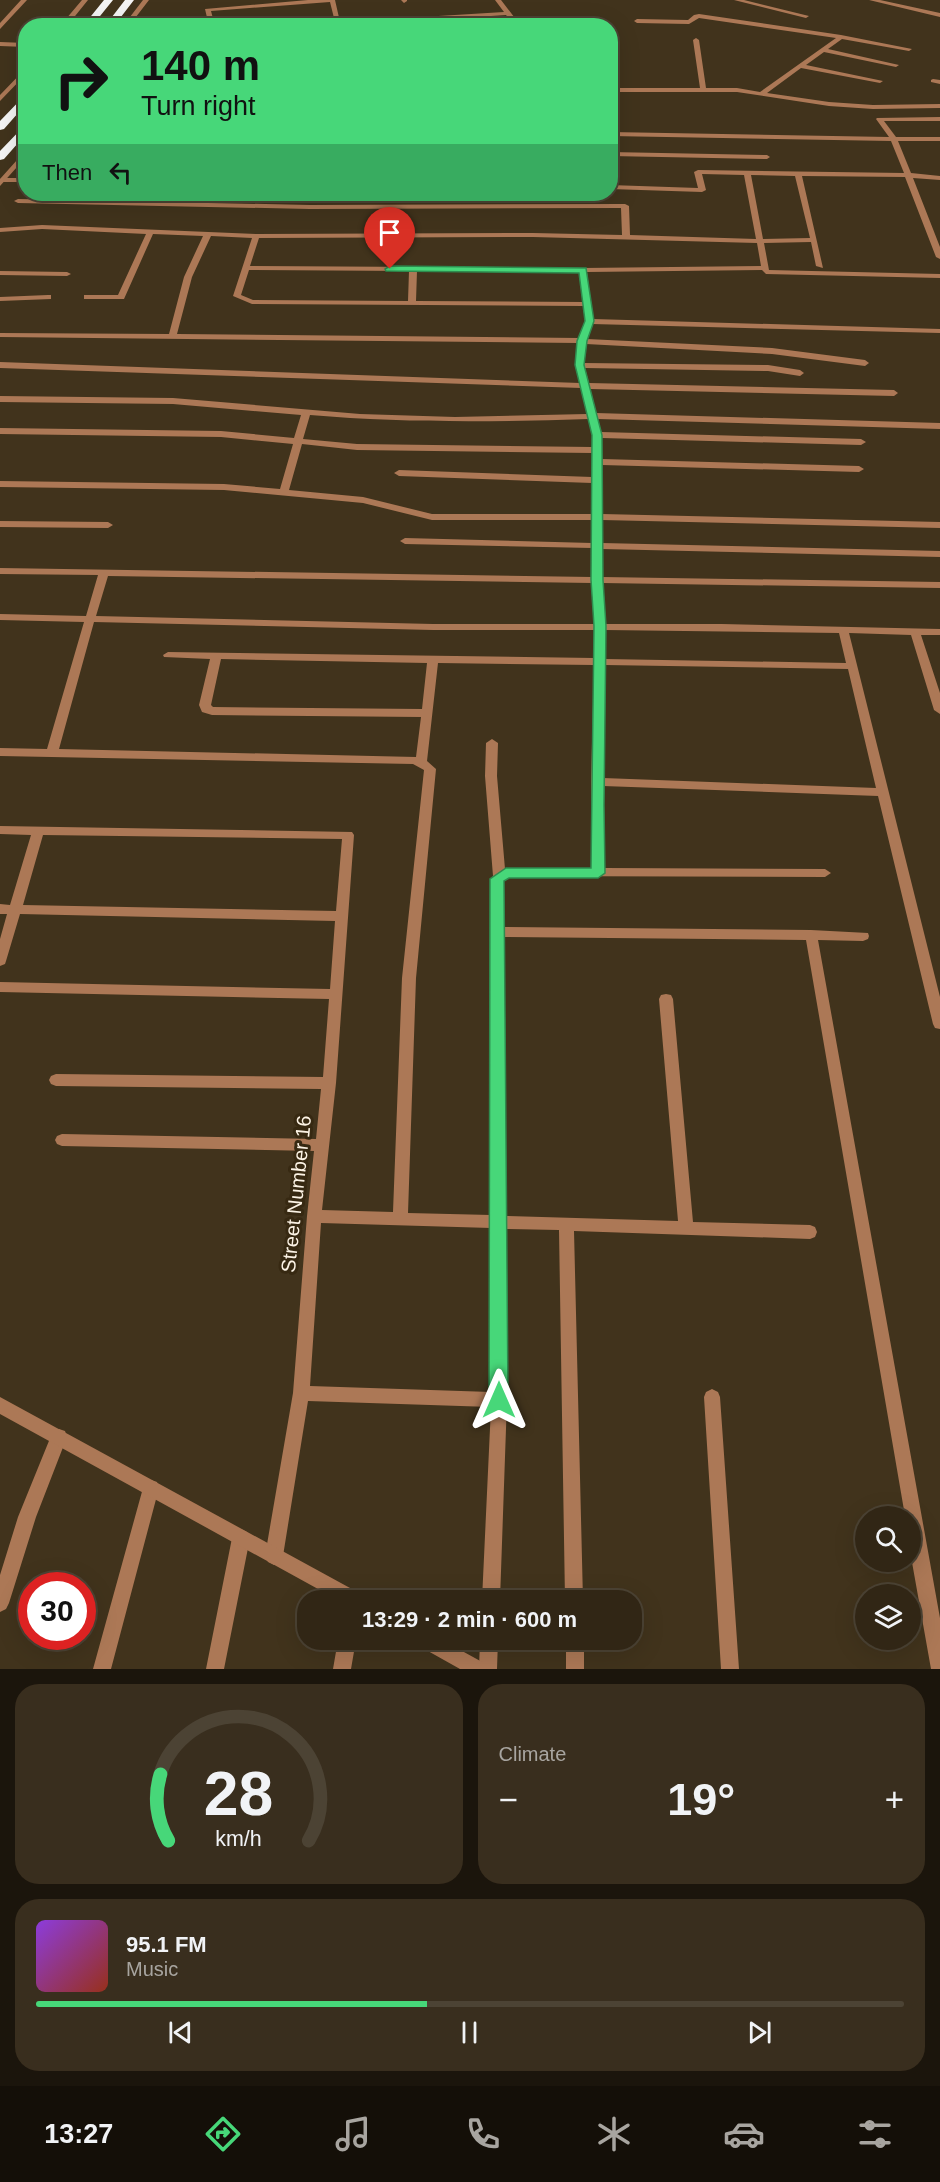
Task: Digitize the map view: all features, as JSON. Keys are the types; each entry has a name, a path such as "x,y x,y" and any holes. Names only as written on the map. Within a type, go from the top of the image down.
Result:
{"highway":[{"path":"94,18 109,0"},
{"path":"115,18 130,0"},
{"path":"0,127 18,106"},
{"path":"0,157 18,136"}],"street":[{"path":"0,27 24,0"},
{"path":"70,18 85,0"},
{"path":"132,18 146,0"},
{"path":"210,18 208,9 332,0 336,18"},
{"path":"498,0 512,18"},
{"path":"737,0 806,16"},
{"path":"872,0 940,15"},
{"path":"437,18 508,13"},
{"path":"637,21 689,22 698,16 909,49"},
{"path":"762,93 841,37"},
{"path":"696,40 703,88"},
{"path":"0,44 18,45"},
{"path":"823,50 896,65"},
{"path":"801,66 880,81"},
{"path":"0,99 18,79"},
{"path":"618,90 703,88 762,93 799,101 873,108 940,106"},
{"path":"940,119 879,119 894,139 940,255"},
{"path":"618,134 940,139"},
{"path":"618,154 767,157"},
{"path":"2,182 18,164"},
{"path":"618,187 702,190 698,172 940,178"},
{"path":"747,173 766,272 940,276"},
{"path":"798,173 820,266"},
{"path":"2,182 18,181"},
{"path":"18,201 309,207 625,206 626,238"},
{"path":"0,230 42,227 256,236 533,235 760,241 812,240"},
{"path":"87,297 121,297 151,231"},
{"path":"172,338 188,277 208,234"},
{"path":"256,236 237,296 252,302 588,304"},
{"path":"246,268 583,270 765,268"},
{"path":"412,303 413,269"},
{"path":"583,270 589,321 582,341 580,365 597,435 597,580 600,626 598,873"},
{"path":"0,273 67,274"},
{"path":"0,298 48,297"},
{"path":"589,321 940,331"},
{"path":"0,335 582,341 772,351 865,363"},
{"path":"0,365 585,386 894,393"},
{"path":"580,365 768,368 800,373"},
{"path":"0,399 173,401 360,417 455,420 593,416 940,426"},
{"path":"284,492 306,412"},
{"path":"0,431 221,434 357,447 597,450"},
{"path":"597,435 861,442"},
{"path":"597,462 859,469"},
{"path":"399,473 597,480"},
{"path":"0,484 224,487 363,500 432,517 597,517 940,525"},
{"path":"0,524 108,525"},
{"path":"405,541 940,554"},
{"path":"0,571 940,585"},
{"path":"52,753 103,574"},
{"path":"0,618 422,627 600,626 940,632"},
{"path":"843,629 940,1023"},
{"path":"915,631 940,710"},
{"path":"168,655 852,666"},
{"path":"216,656 205,705 206,709 212,711 426,713"},
{"path":"422,762 433,659"},
{"path":"491,1590 499,1400 496,932 497,879 499,876 493,819 492,743"},
{"path":"0,752 422,762 430,769 409,978 400,1219"},
{"path":"597,782 883,792"},
{"path":"0,830 38,830 0,961"},
{"name":"Street Number 16","path":"38,830 348,835 328,1083 314,1216 301,1393 274,1556"},
{"path":"499,876 512,872 825,873"},
{"path":"0,909 341,916"},
{"path":"496,932 863,936"},
{"path":"811,935 940,1669"},
{"path":"0,987 335,994"},
{"path":"666,999 686,1228"},
{"path":"56,1080 328,1083"},
{"path":"62,1140 322,1145"},
{"path":"314,1216 810,1232"},
{"path":"566,1224 574,1590"},
{"path":"301,1393 499,1400"},
{"path":"712,1397 730,1669"},
{"path":"0,1404 336,1590"},
{"path":"0,1603 27,1517 59,1437"},
{"path":"102,1669 152,1488"},
{"path":"215,1669 241,1538"},
{"path":"342,1669 345,1650"},
{"path":"442,1650 468,1666"},
{"path":"488,1669 489,1650"},
{"path":"575,1650 575,1669"}],"route":[{"path":"390,269 583,270 589,321 582,341 580,365 597,435 597,580 600,626 598,873 506,873 497,879 499,1400"}]}
